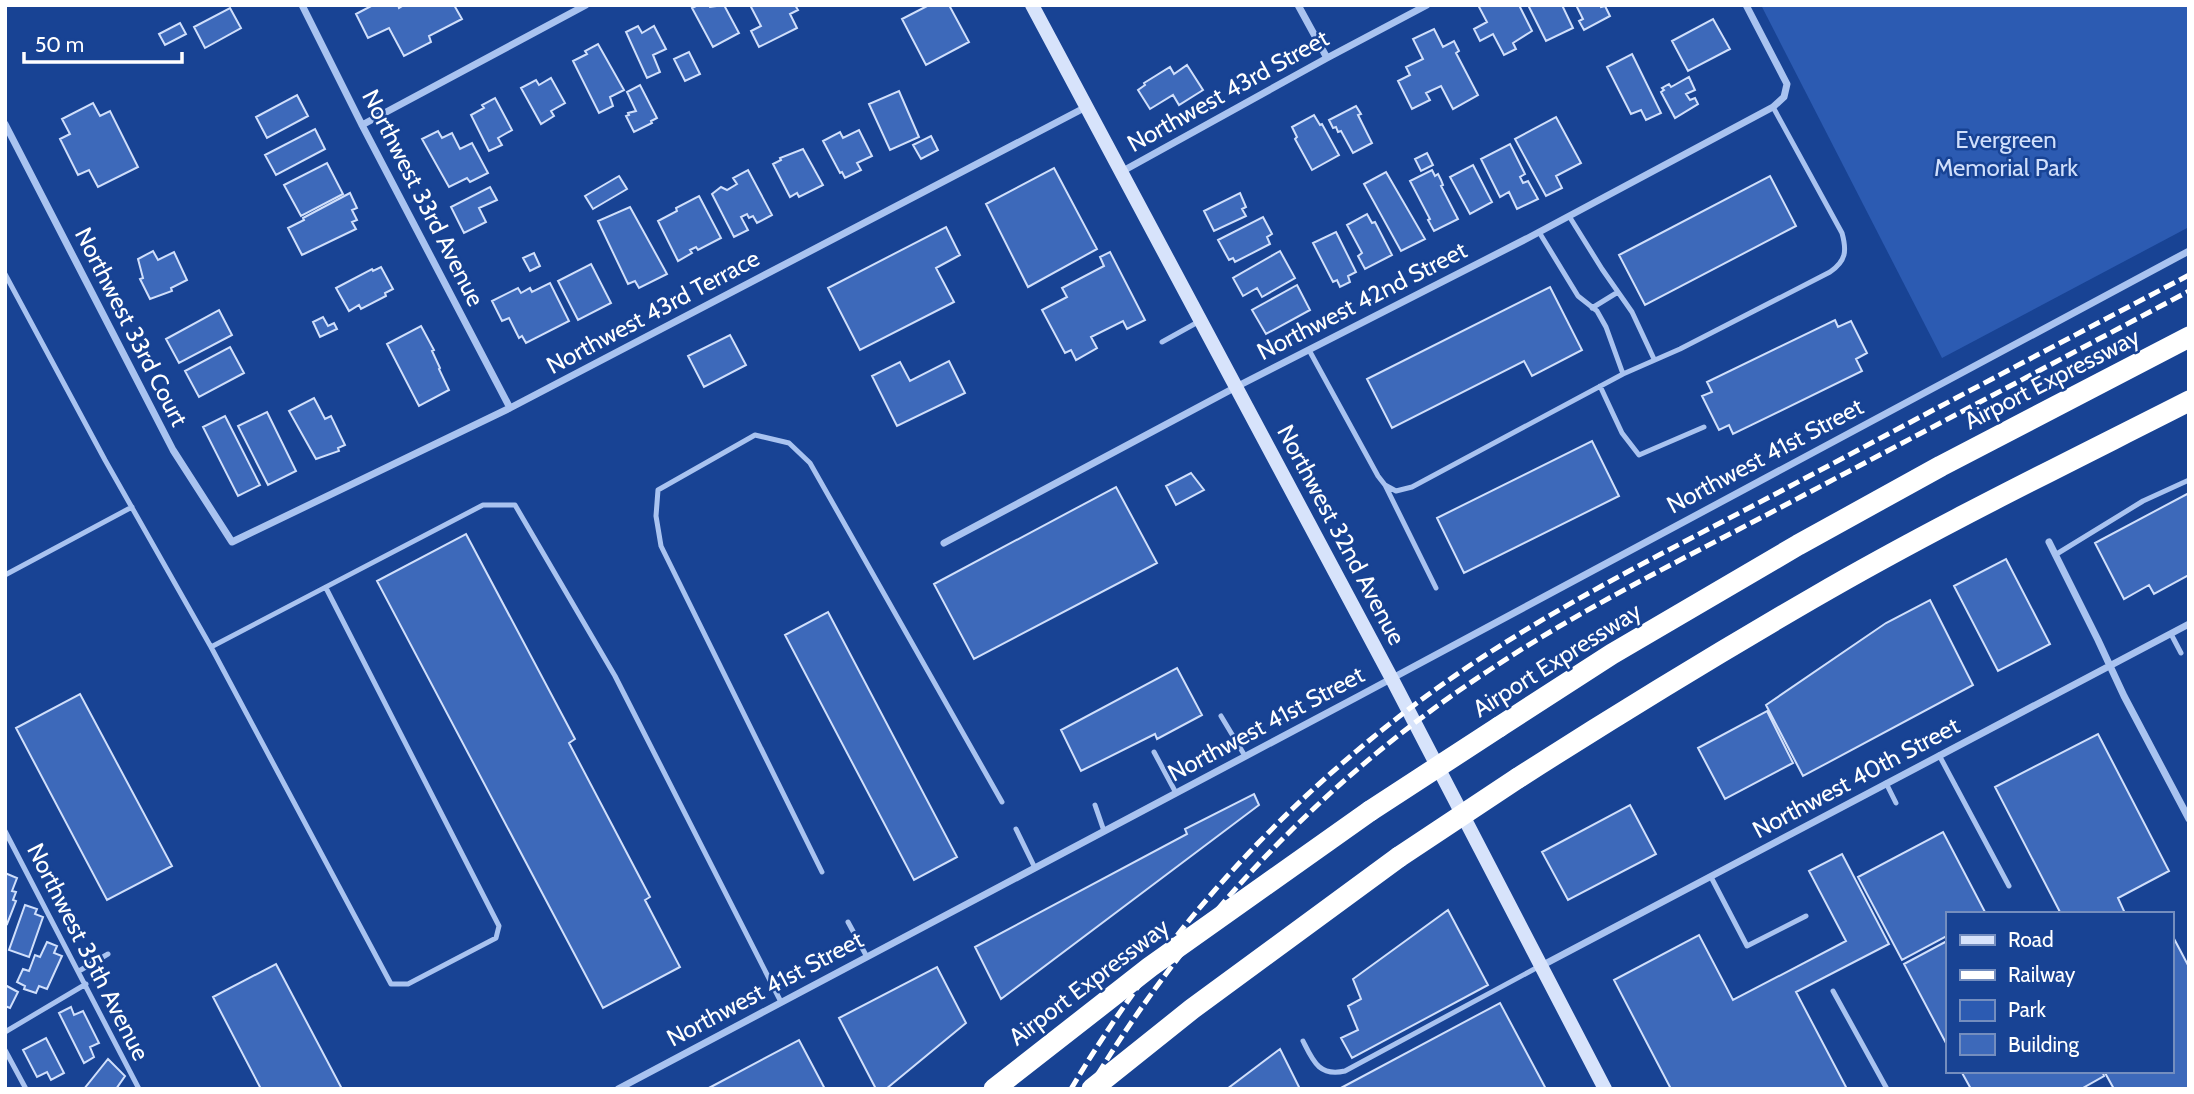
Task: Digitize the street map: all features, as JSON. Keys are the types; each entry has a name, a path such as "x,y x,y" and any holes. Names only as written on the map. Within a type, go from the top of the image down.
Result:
{"highway":[{"name":"Airport Expressway","path":"994,1089 1150,967 1370,811 1612,654 1798,545 1941,466 2189,337"},
{"path":"1092,1089 1192,1009 1399,857 1643,699 1814,597 1967,514 2189,401"}],"main road":[{"name":"Northwest 32nd Avenue","path":"1032,5 1392,679 1605,1089"}],"street":[{"name":"Northwest 33rd Avenue","path":"303,5 362,125 510,408"},
{"path":"362,125 586,5"},
{"path":"1298,5 1327,58"},
{"name":"Northwest 43rd Street","path":"1121,172 1427,5"},
{"path":"1746,5 1787,84 1784,97 1773,107"},
{"name":"Northwest 43rd Terrace","path":"232,542 510,408 1087,107"},
{"name":"Northwest 42nd Street","path":"944,543 1236,387 1539,232 1773,107"},
{"name":"Northwest 33rd Court","path":"5,124 173,450 232,542"},
{"name":"Northwest 41st Street","path":"618,1089 1392,679 2189,251"},
{"path":"2049,542 2189,819"},
{"name":"Northwest 40th Street","path":"1541,966 2189,624"}],"lane":[{"path":"1385,485 1396,491 1412,487 1623,374 1680,349 1839,266 1846,255 1842,233 1773,107"},
{"path":"1569,216 1632,312 1654,359"},
{"path":"1539,232 1578,296 1592,308 1606,327 1623,374"},
{"path":"5,274 211,647 391,984 408,984 496,938 499,926 326,588"},
{"path":"1592,308 1618,292"},
{"path":"1162,342 1201,321"},
{"path":"1309,350 1385,485 1436,588"},
{"path":"1600,386 1622,433 1639,455 1704,427"},
{"path":"822,872 661,547 656,516 659,490 755,435 789,443 810,463 1002,802"},
{"path":"2055,555 2143,501 2189,480"},
{"path":"211,647 483,505 515,505 615,677 781,1002"},
{"path":"5,575 132,507"},
{"path":"2171,634 2181,653"},
{"path":"1222,716 1245,756"},
{"path":"1154,752 1176,793"},
{"path":"1939,755 2009,886"},
{"path":"1886,783 1896,803"},
{"path":"1095,805 1104,831"},
{"path":"1016,829 1035,868"},
{"name":"Northwest 35th Avenue","path":"5,831 139,1089"},
{"path":"1711,877 1747,946 1806,916"},
{"path":"848,922 867,957"},
{"path":"79,971 108,954"},
{"path":"1303,1041 1315,1064 1335,1074 1345,1072 1541,966"},
{"path":"5,1032 86,984"},
{"path":"1833,991 1887,1089"},
{"path":"5,1050 26,1089"}],"green space":[{"name":"Evergreen Memorial Park","path":"1761,5 2189,5 2189,227 1942,358"}],"building":[{"path":"373,5 398,5 399,8 404,5 454,5 462,19 429,36 431,42 404,56 389,28 368,38 356,14"},
{"path":"698,5 724,5 739,33 713,47 692,8"},
{"path":"750,5 795,5 798,10 790,14 797,28 759,47 751,31 761,26"},
{"path":"929,5 949,5 969,42 926,65 902,19"},
{"path":"1478,5 1519,5 1532,31 1513,43 1516,49 1504,55 1493,34 1480,41 1474,29 1487,22"},
{"path":"1528,5 1562,5 1573,28 1546,41"},
{"path":"1576,5 1605,6 1610,16 1584,30 1579,21 1583,19"},
{"path":"230,8 241,28 205,48 194,27"},
{"path":"1713,19 1730,49 1688,71 1672,41"},
{"path":"180,23 186,34 165,45 159,34"},
{"path":"638,26 642,33 654,26 666,49 653,55 660,72 647,78 626,32"},
{"path":"1434,29 1443,47 1454,41 1459,51 1456,53 1478,95 1453,109 1441,86 1426,93 1430,100 1412,109 1398,81 1410,75 1406,67 1423,59 1413,39"},
{"path":"598,44 624,90 610,97 613,106 599,113 573,61"},
{"path":"689,52 700,74 685,81 674,59"},
{"path":"1632,54 1661,113 1646,120 1641,110 1631,114 1607,67"},
{"path":"1187,65 1203,90 1179,105 1173,95 1150,109 1138,90 1144,83 1170,67 1174,74"},
{"path":"1689,77 1695,90 1686,94 1690,100 1695,98 1698,104 1675,118 1661,92 1664,90 1662,88 1669,84 1671,87"},
{"path":"551,78 565,103 551,111 554,116 541,124 521,88 536,80 539,85"},
{"path":"640,85 657,118 634,132 626,116 636,111 627,92"},
{"path":"899,91 919,137 890,150 869,104"},
{"path":"297,95 308,116 267,138 256,117"},
{"path":"495,98 512,130 498,138 502,145 489,151 471,115"},
{"path":"93,103 100,116 110,111 138,167 98,187 89,170 78,175 60,139 70,134 62,119"},
{"path":"1356,106 1372,143 1353,153 1341,131 1333,128 1329,120"},
{"path":"1314,115 1339,155 1312,170 1295,139 1297,137 1292,127"},
{"path":"1556,117 1581,163 1556,176 1562,188 1546,196 1515,139"},
{"path":"315,129 325,149 276,175 265,155"},
{"path":"859,130 872,156 857,163 861,170 845,178 823,141 840,132 843,138"},
{"path":"438,131 442,138 452,133 460,149 472,143 488,173 470,182 467,178 449,187 422,139"},
{"path":"931,136 938,150 921,159 913,145"},
{"path":"1510,144 1525,174 1520,177 1523,183 1528,181 1538,199 1517,209 1509,192 1500,197 1481,159"},
{"path":"803,149 823,185 799,197 797,193 790,197 773,164 781,160 780,158"},
{"path":"1427,153 1433,165 1421,171 1415,159"},
{"path":"327,163 343,194 301,216 284,185"},
{"path":"1473,165 1492,202 1470,214 1450,177"},
{"path":"1054,168 1097,249 1028,287 986,204"},
{"path":"748,170 772,215 757,223 753,216 749,218 747,214 741,217 748,230 734,237 712,194 721,187 727,190 737,184 733,178"},
{"path":"1432,170 1435,176 1438,174 1443,185 1441,186 1458,219 1434,231 1410,181"},
{"path":"1386,172 1425,239 1401,251 1364,184"},
{"path":"619,176 627,189 593,209 585,196"},
{"path":"1770,176 1796,226 1645,305 1619,255"},
{"path":"490,187 497,200 479,208 486,222 464,233 451,207"},
{"path":"350,193 357,208 352,210 357,220 352,222 356,229 302,255 288,228"},
{"path":"1240,193 1246,207 1242,209 1246,216 1214,231 1204,211"},
{"path":"699,196 721,238 698,250 696,247 690,250 692,253 678,261 658,221"},
{"path":"630,207 667,274 639,288 635,281 628,284 598,221"},
{"path":"1367,214 1372,223 1375,222 1392,255 1365,269 1358,256 1362,253 1347,225"},
{"path":"1263,217 1272,234 1267,237 1270,244 1235,262 1233,258 1229,260 1218,240"},
{"path":"946,227 960,255 936,268 954,302 860,350 828,288"},
{"path":"1336,232 1356,272 1348,276 1350,282 1340,287 1337,280 1333,282 1313,243"},
{"path":"153,251 158,260 174,252 187,280 171,288 172,291 150,299 140,279 143,278 138,259"},
{"path":"1280,251 1295,278 1262,297 1257,288 1243,296 1233,278"},
{"path":"1110,252 1145,320 1127,329 1123,321 1091,337 1097,348 1076,360 1071,350 1065,353 1042,310 1067,297 1062,288 1104,266 1100,257"},
{"path":"534,253 540,266 530,271 523,258"},
{"path":"591,264 611,303 578,320 558,281"},
{"path":"381,267 393,289 385,293 386,296 361,309 359,305 349,311 336,288"},
{"path":"550,283 569,321 526,343 522,336 519,338 509,318 502,321 492,301 518,288 521,293 530,288 532,292"},
{"path":"1297,285 1310,310 1266,334 1252,310"},
{"path":"1550,287 1582,350 1532,376 1524,361 1392,428 1367,379"},
{"path":"219,310 232,335 179,363 166,339"},
{"path":"323,317 328,326 334,323 337,329 320,337 313,322"},
{"path":"1835,320 1838,327 1851,321 1867,353 1856,359 1862,371 1733,434 1729,425 1719,430 1702,396 1712,392 1707,382"},
{"path":"421,326 434,350 432,351 449,390 419,406 387,344"},
{"path":"730,335 746,365 704,387 688,356"},
{"path":"230,347 244,373 199,397 185,371"},
{"path":"949,361 965,393 897,426 872,376 900,362 910,381"},
{"path":"314,398 325,419 331,416 345,445 338,448 339,451 316,459 289,411"},
{"path":"267,412 296,471 268,485 238,426"},
{"path":"225,416 260,485 238,496 203,427"},
{"path":"1592,441 1619,496 1464,573 1437,518"},
{"path":"1191,473 1204,490 1176,505 1166,486"},
{"path":"1116,487 1157,563 974,659 934,584"},
{"path":"2189,493 2189,575 2154,594 2149,585 2124,599 2095,543"},
{"path":"466,534 575,739 569,743 650,897 645,900 680,967 603,1008 377,581"},
{"path":"2006,559 2050,644 1998,671 1954,586"},
{"path":"1930,600 1973,685 1803,776 1766,705 1886,623"},
{"path":"828,612 957,857 914,880 785,635"},
{"path":"1177,668 1202,715 1157,739 1155,734 1081,771 1061,730"},
{"path":"80,694 172,866 107,900 16,728"},
{"path":"1767,711 1793,763 1725,799 1698,748"},
{"path":"2098,734 2169,871 2118,898 2122,912 2060,912 1995,787"},
{"path":"1254,794 1259,805 1001,999 975,947 1187,834 1185,829"},
{"path":"1630,805 1656,854 1568,900 1542,852"},
{"path":"1943,832 1985,912 1946,912 1946,937 1902,960 1858,877"},
{"path":"1842,854 1889,944 1796,992 1847,1089 1671,1089 1614,980 1699,935 1733,1000 1846,941 1809,871"},
{"path":"5,873 17,878 12,891 16,892 13,900 16,901 7,924 5,923"},
{"path":"25,905 37,909 35,914 43,917 29,957 9,950"},
{"path":"1448,910 1488,985 1352,1058 1341,1038 1358,1030 1348,1006 1361,999 1353,979"},
{"path":"2173,937 2189,967 2189,1087 2114,1089 2105,1073 2173,1073"},
{"path":"47,942 57,946 54,953 62,956 47,989 39,986 36,993 24,989 25,986 17,982 23,969 29,971 35,955 40,957"},
{"path":"1946,942 1946,1043 1904,964"},
{"path":"276,964 342,1089 261,1089 213,997"},
{"path":"937,967 966,1023 886,1089 876,1089 839,1018"},
{"path":"5,985 18,992 10,1008 5,1006"},
{"path":"1500,1003 1546,1089 1339,1089"},
{"path":"71,1007 74,1015 83,1011 99,1043 90,1047 94,1057 84,1063 59,1013"},
{"path":"46,1038 64,1073 51,1080 47,1072 37,1077 23,1050"},
{"path":"799,1040 825,1089 707,1089"},
{"path":"1280,1049 1300,1089 1227,1089"},
{"path":"108,1059 125,1076 116,1089 84,1089"},
{"path":"1962,1073 2103,1073 2104,1076 2081,1089 1971,1089"}],"railway":[{"path":"1071,1089 1154,966 1200,908 1249,853 1301,800 1356,751 1414,705 1512,638 1588,594 2189,275"},
{"path":"1089,1089 1170,968 1216,911 1265,857 1317,806 1371,758 1428,713 1524,648 1599,604 2189,291"}]}
